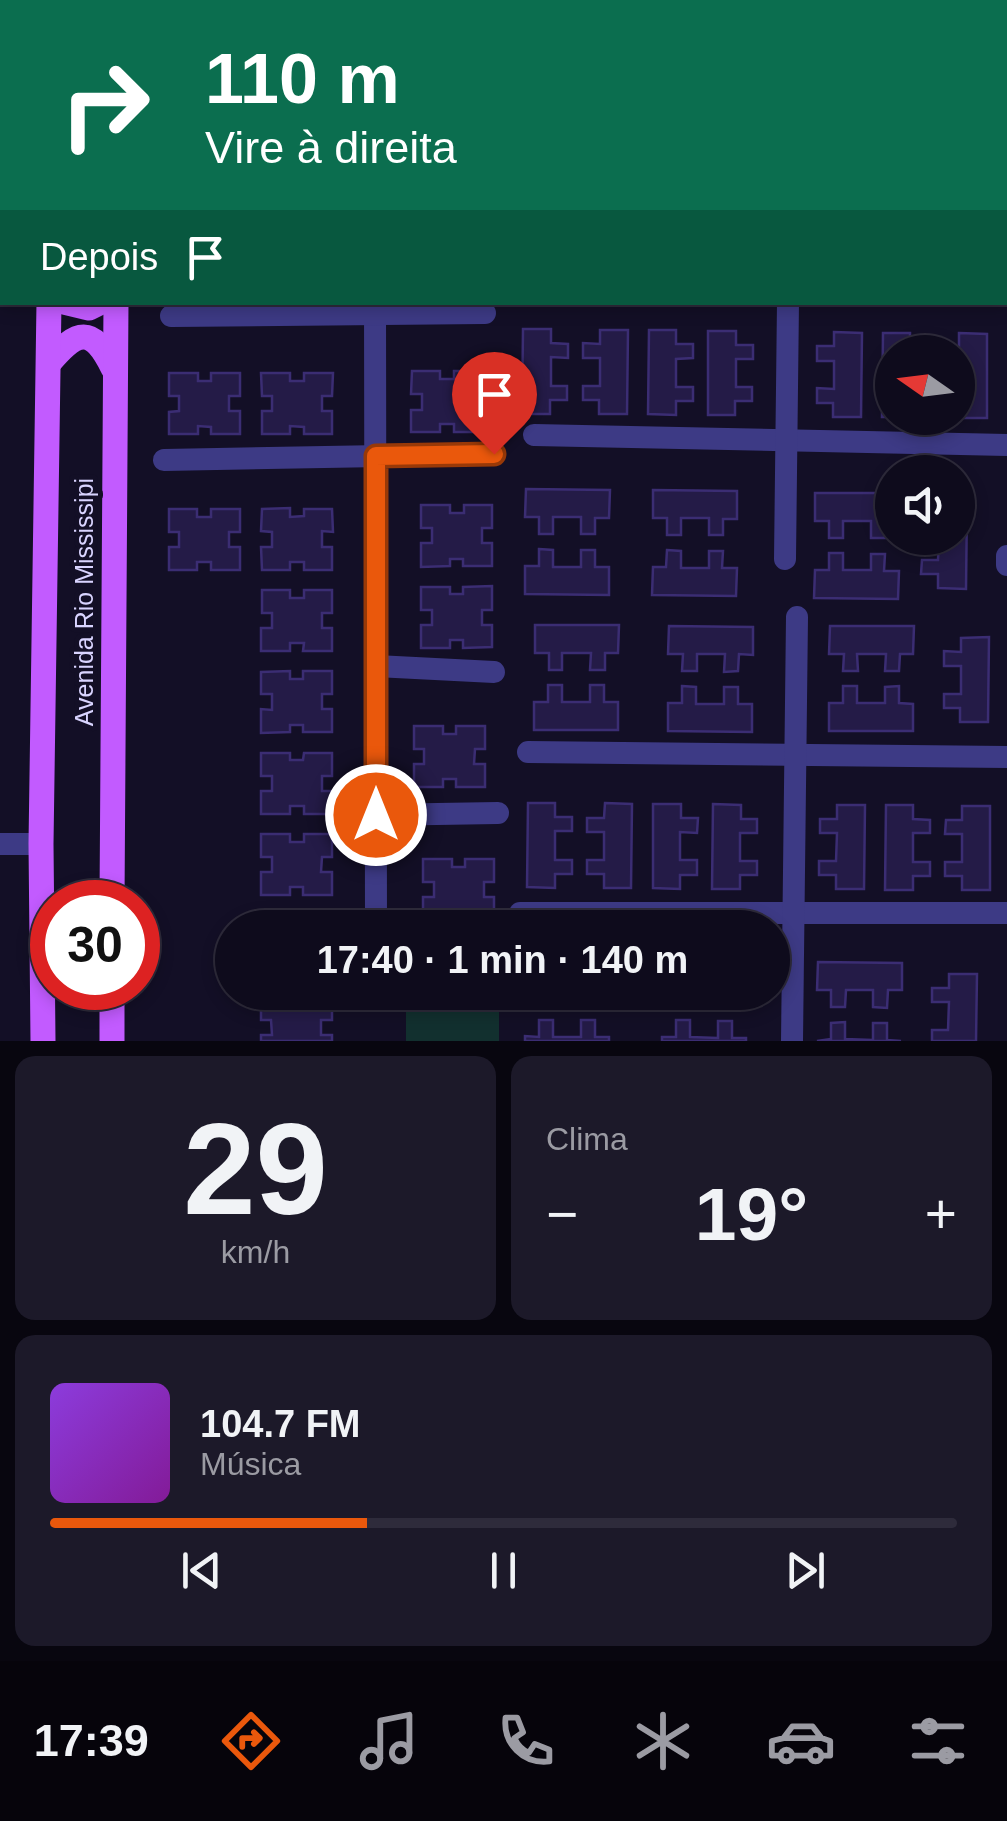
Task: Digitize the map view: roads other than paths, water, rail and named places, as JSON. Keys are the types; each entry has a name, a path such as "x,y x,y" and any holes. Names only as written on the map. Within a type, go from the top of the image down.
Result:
{"main road":[{"name":"Avenida Rio Mississipi","path":"43,1041 41,844 50,305"},
{"name":"Avenida Rio Mississipi","path":"112,880 116,305"},
{"path":"48,363 76,337 89,338 98,342 115,373"},
{"path":"112,1010 112,1041"}],"street":[{"path":"785,559 788,305"},
{"path":"171,316 375,309 485,313"},
{"path":"375,309 376,910"},
{"path":"534,435 1007,445"},
{"path":"164,460 494,454"},
{"path":"1007,556 1007,565"},
{"path":"792,1041 797,617"},
{"path":"376,666 494,672"},
{"path":"528,752 1007,757"},
{"path":"376,815 498,813"},
{"path":"0,844 41,844"},
{"path":"790,914 1007,913"}]}
